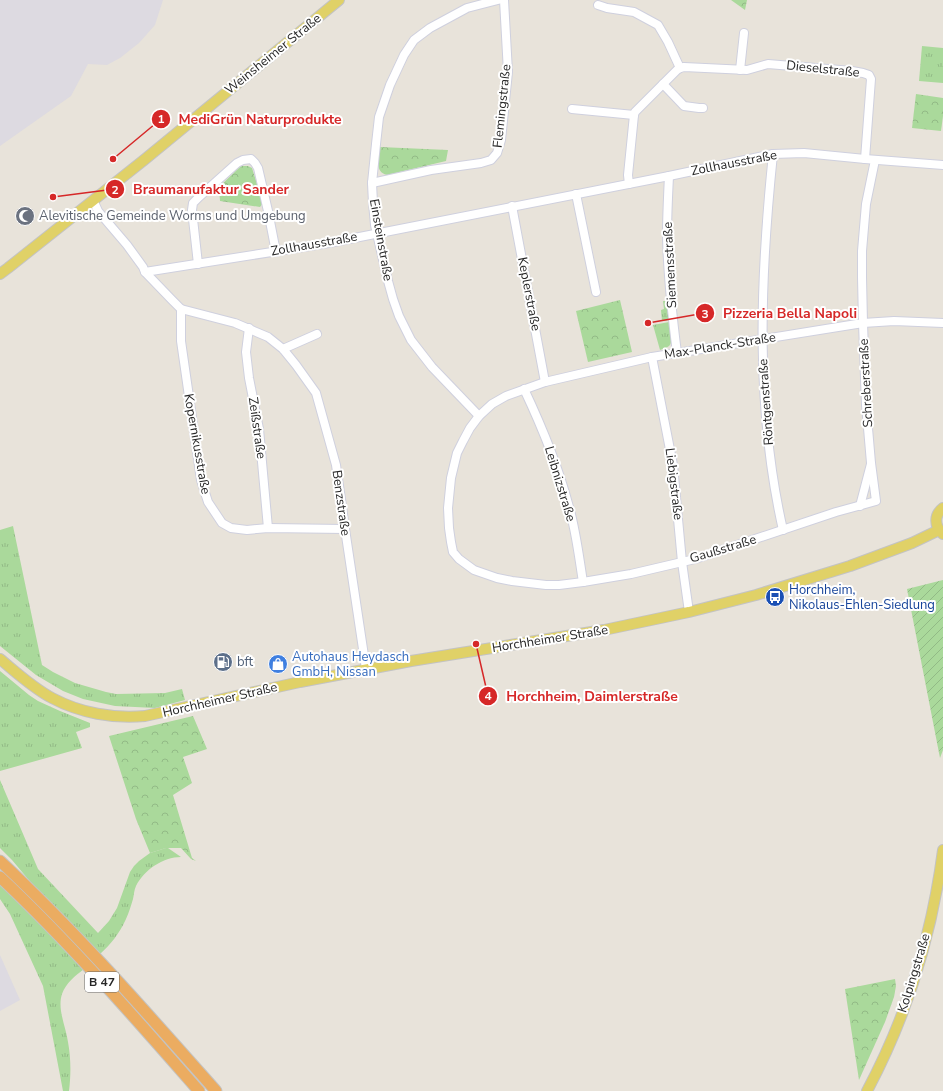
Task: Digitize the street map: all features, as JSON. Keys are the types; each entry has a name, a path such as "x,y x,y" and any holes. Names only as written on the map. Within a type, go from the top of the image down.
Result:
{"highway":[{"name":"B 47","path":"0,861 76,936 216,1091"},
{"name":"B 47","path":"0,877 75,952 199,1091"}],"main road":[{"name":"Weinsheimer Straße","path":"0,274 339,0"},
{"path":"941,532 936,524 936,518 943,508"},
{"name":"Horchheimer Straße","path":"0,659 39,689 63,703 107,715 135,717 149,716 300,682 366,669 604,630 689,612 756,595 850,566 941,532"},
{"name":"Kolpingstraße","path":"867,1091 900,1018 916,973 933,909 943,850"}],"street":[{"name":"Einsteinstraße","path":"479,416 432,367 411,340 399,316 393,300 374,217 372,183 379,117 390,85 404,54 414,40 430,28 467,8 498,0"},
{"name":"Flemingstraße","path":"372,183 431,170 481,163 491,160 497,153 500,140 508,72 504,0"},
{"path":"598,5 607,8 634,12 658,25 680,68 635,112 628,175 629,184"},
{"path":"740,70 744,33"},
{"name":"Dieselstraße","path":"680,68 740,70 752,69 768,64 852,71 869,75 871,80 865,159"},
{"path":"663,84 684,106 702,108"},
{"path":"572,109 634,115"},
{"name":"Zollhausstraße","path":"145,272 329,243 773,154 804,153 943,165"},
{"name":"Röntgenstraße","path":"773,154 763,284 763,367 768,443 772,475 783,530"},
{"path":"198,264 192,210 193,203 237,163 243,160 251,159 258,168 276,252"},
{"name":"Schreberstraße","path":"860,506 876,501 866,404 862,277 866,204 875,160"},
{"name":"Siemensstraße","path":"669,176 667,235 673,320 678,353"},
{"path":"576,194 596,292"},
{"name":"Benzstraße","path":"93,200 98,211 127,245 145,272 181,308 235,323 268,337 283,349 316,393 336,465 366,669"},
{"name":"Keplerstraße","path":"512,206 545,382"},
{"name":"Kopernikusstraße","path":"181,308 181,341 201,480 208,502 222,523 231,528 248,530 268,528 345,529"},
{"name":"Max-Planck-Straße","path":"479,416 492,404 506,396 524,389 545,382 652,357 863,323 943,323"},
{"name":"Zeißstraße","path":"249,328 246,352 249,378 259,429 268,528"},
{"path":"283,349 317,334"},
{"name":"Liebigstraße","path":"652,357 672,465 682,562 689,612"},
{"name":"Leibnizstraße","path":"524,389 541,424 560,478 571,514 583,582"},
{"name":"Gaußstraße","path":"479,416 463,440 457,454 451,478 448,500 448,516 451,542 454,552 464,564 474,570 497,578 546,585 559,585 631,574 695,559 836,512 860,506"},
{"name":"Schreberstraße","path":"860,506 871,464"}],"shaded area":[{"path":"0,0 163,0 155,25 139,43 120,58 107,65 88,64 71,96 0,146"},
{"path":"0,955 20,1000 0,1011"}],"green space":[{"path":"731,0 747,0 745,10"},
{"path":"922,46 943,48 943,83 919,81"},
{"path":"916,94 943,98 941,131 912,128"},
{"path":"380,147 448,150 446,161 387,175 380,171 378,164"},
{"path":"241,166 248,166 252,168 263,203 260,207 220,201 219,187"},
{"path":"620,300 632,352 588,362 576,311"},
{"path":"663,301 668,301 670,320 662,321 661,310 664,309"},
{"path":"669,322 671,342 667,347 660,350 653,325"},
{"path":"13,526 42,665 75,683 106,692 116,694 165,693 182,689 185,700 155,708 115,706 83,699 63,691 36,675 0,646 0,530"},
{"path":"943,580 943,750 940,758 907,589"},
{"path":"0,671 38,701 90,723 90,727 76,732 82,748 0,771"},
{"path":"193,716 207,749 183,757 192,783 173,795 192,858 196,861 191,859 181,848 166,848 150,853 136,819 109,736"},
{"path":"0,780 38,869 98,933 109,921 117,908 130,872 139,861 150,853 166,848 181,857 168,859 161,862 149,870 139,880 135,888 131,907 121,929 100,954 33,885 0,848"},
{"path":"0,884 84,969 68,983 62,994 61,1000 61,1012 70,1054 69,1091 63,1091 43,986 10,914 0,899"},
{"path":"895,979 896,986 894,997 885,1022 859,1080 845,989"}],"place":[{"name":"MediGrün Naturprodukte","path":"113,159"},
{"name":"Braumanufaktur Sander","path":"53,197"},
{"name":"Alevitische Gemeinde Worms und Umgebung","path":"25,216"},
{"name":"Pizzeria Bella Napoli","path":"648,323"},
{"name":"Horchheim, Nikolaus-Ehlen-Siedlung","path":"775,597"},
{"name":"Horchheim, Daimlerstraße","path":"476,644"},
{"name":"bft","path":"223,662"},
{"name":"Autohaus Heydasch GmbH, Nissan","path":"278,664"}]}
